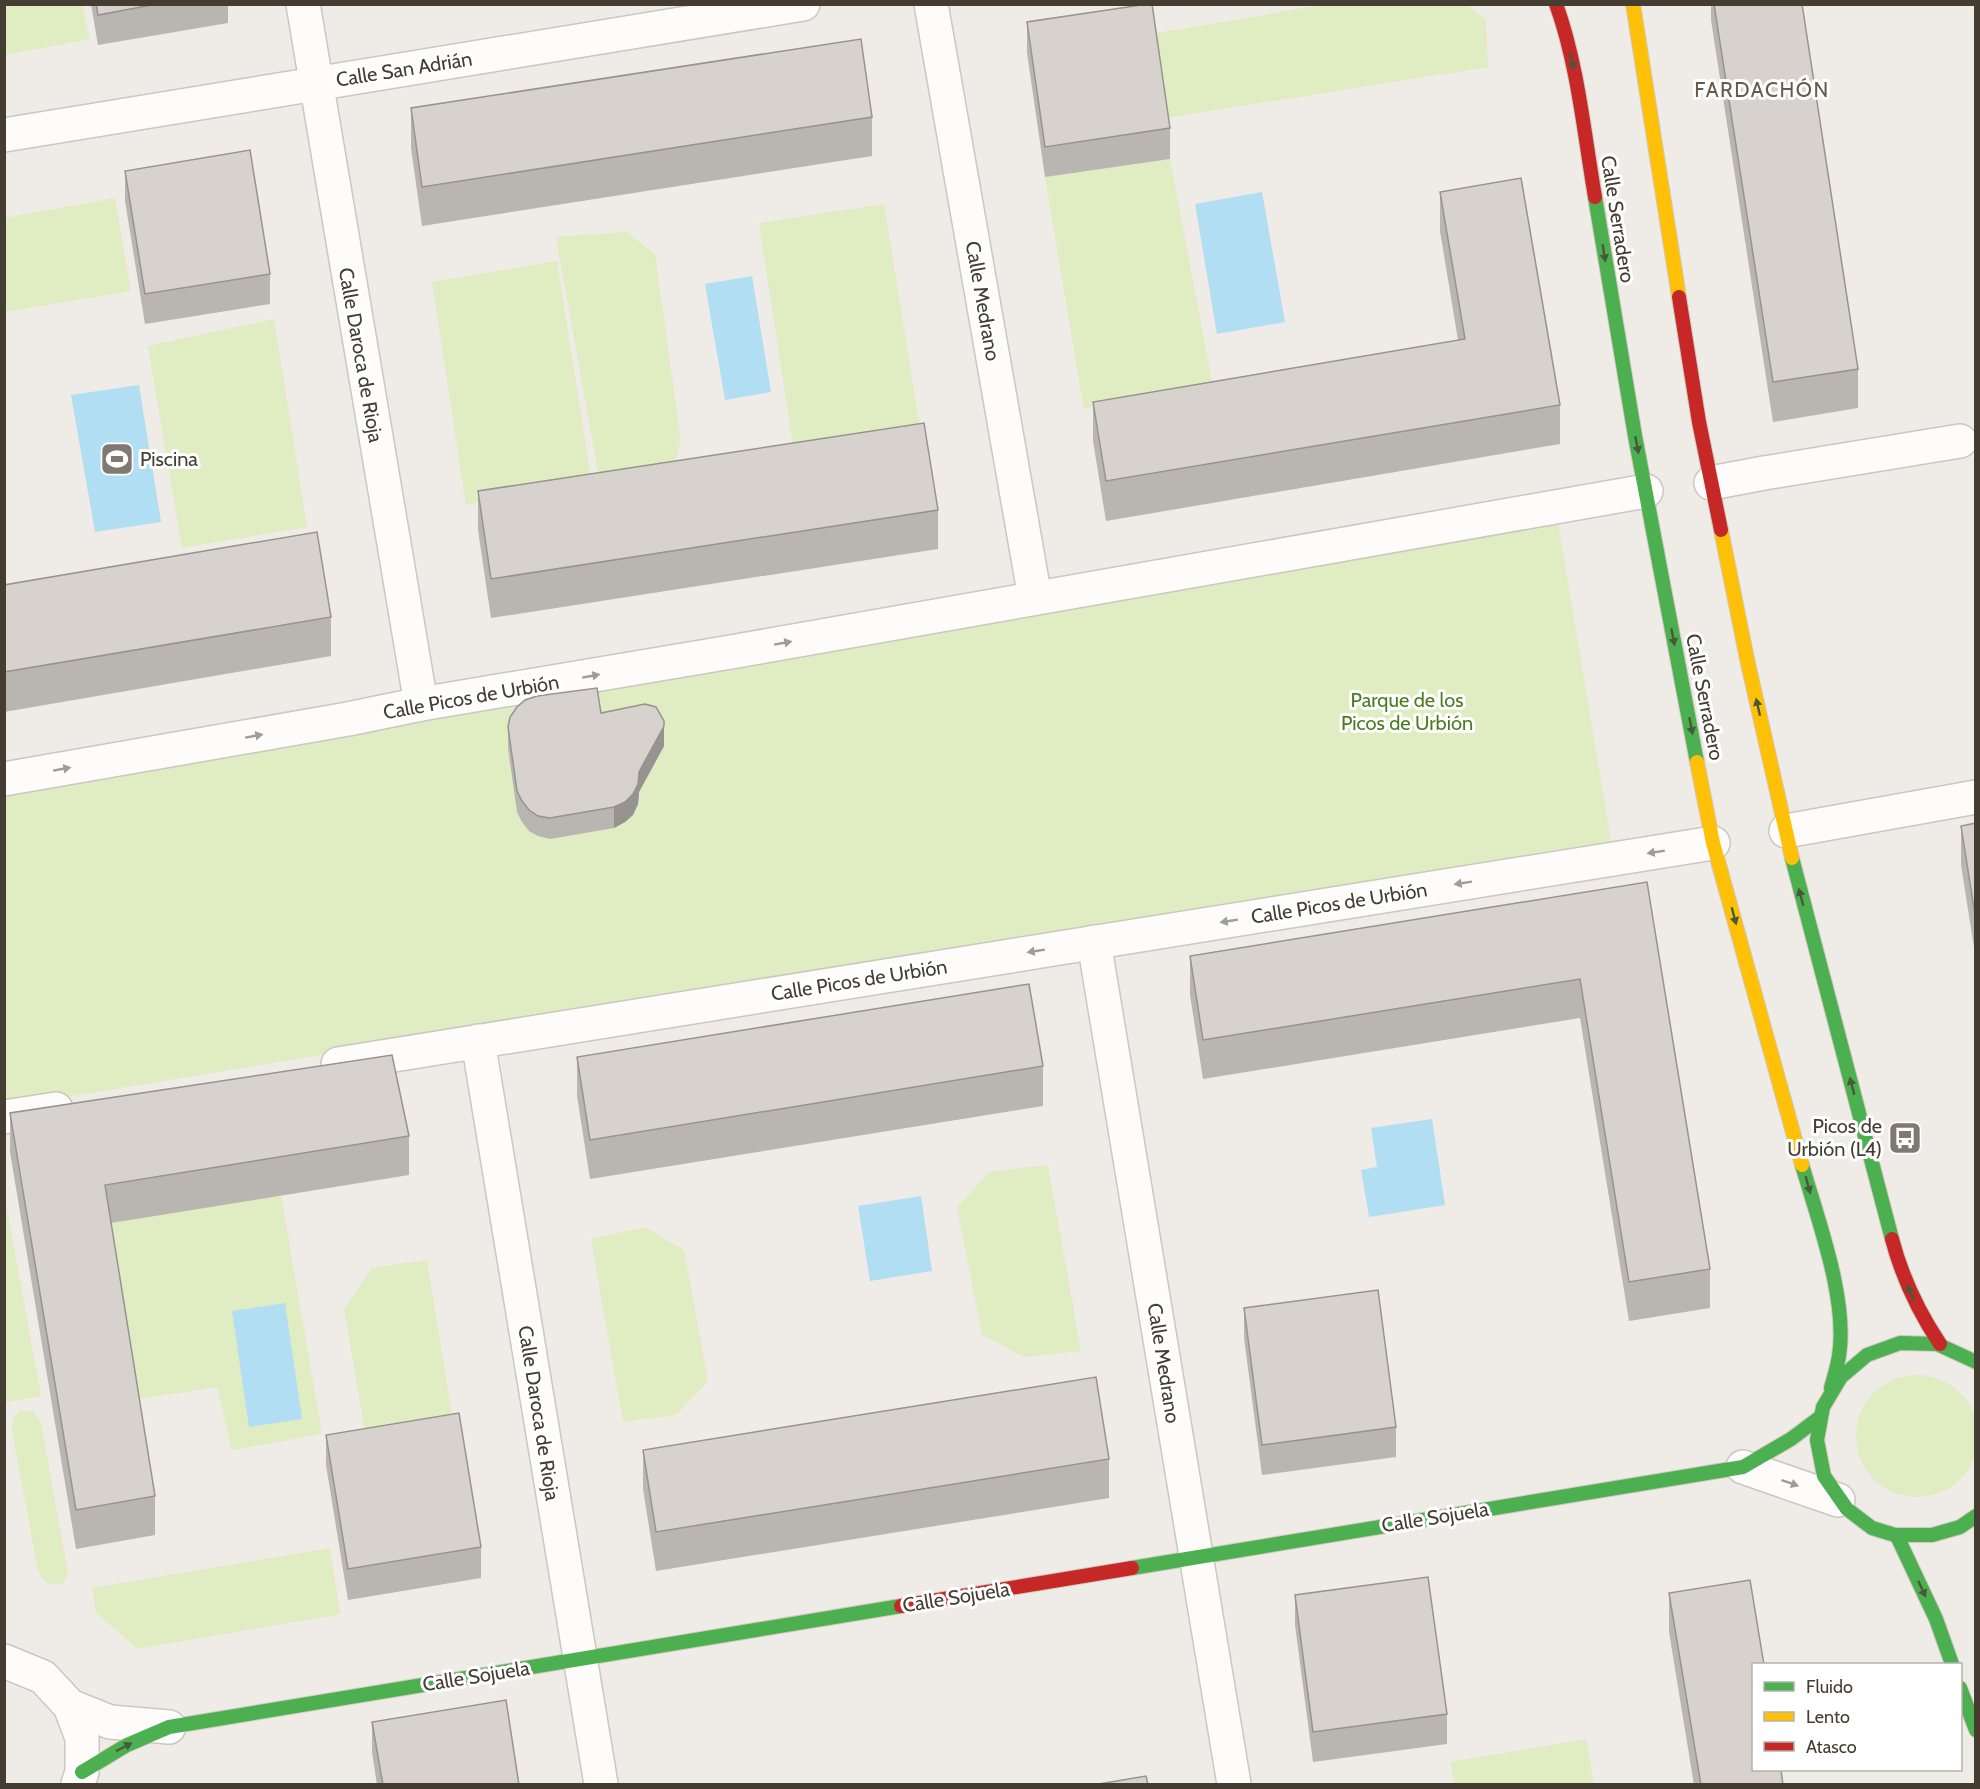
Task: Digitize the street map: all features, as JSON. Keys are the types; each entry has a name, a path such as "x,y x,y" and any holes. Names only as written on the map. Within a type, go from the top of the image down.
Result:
{"main road":[{"name":"Calle Serradero","path":"1556,4 1563,23 1573,67 1633,424 1713,843 1836,1287 1840,1322 1839,1355 1831,1388"},
{"path":"1633,4 1699,422 1747,659 1799,889 1899,1264 1917,1307 1940,1344"},
{"path":"1976,1362 1940,1344 1908,1341 1878,1348 1851,1364 1831,1388 1819,1418 1817,1447 1824,1474 1838,1500 1854,1516 1875,1529 1897,1536 1923,1537 1948,1532 1976,1516"},
{"name":"Calle Sojuela","path":"80,1778 127,1745 169,1727 1743,1467 1791,1439 1819,1418"},
{"path":"1897,1536 1936,1619 1951,1663"},
{"path":"1962,1693 1976,1730"}],"street":[{"name":"Calle Daroca de Rioja","path":"303,4 421,705"},
{"name":"Calle San Adrián","path":"4,135 803,4"},
{"name":"Calle Medrano","path":"931,4 1035,598"},
{"path":"1711,483 1764,472 1960,441"},
{"name":"Calle Picos de Urbión","path":"4,779 1646,492"},
{"path":"1786,831 1976,798"},
{"name":"Calle Picos de Urbión","path":"312,1068 1713,843"},
{"name":"Calle Medrano","path":"1094,942 1234,1785"},
{"name":"Calle Daroca de Rioja","path":"478,1041 601,1785"},
{"path":"4,1117 83,1104"},
{"name":"Calle Sojuela","path":"1743,1467 1838,1500"},
{"path":"6,1660 44,1677 70,1706 82,1738 80,1778"},
{"name":"Calle Sojuela","path":"70,1706 110,1722 169,1727"}],"green space":[{"path":"5,4 82,5 90,39 5,55"},
{"path":"1321,5 1467,5 1486,20 1488,67 1165,118 1152,34"},
{"path":"1170,159 1213,387 1084,409 1045,177"},
{"path":"115,198 131,291 5,312 5,218"},
{"path":"884,204 921,434 794,452 759,223"},
{"path":"627,232 655,255 681,441 670,476 601,489 556,237"},
{"path":"557,261 591,479 466,505 432,282"},
{"path":"274,319 307,527 182,548 148,346"},
{"name":"Parque de los Picos de Urbión","path":"1558,523 1611,841 5,1107 5,785"},
{"path":"1048,1165 1081,1351 1024,1357 982,1335 957,1207 990,1172"},
{"path":"4,1193 41,1396 6,1402 4,1396"},
{"path":"281,1195 322,1434 232,1450 217,1387 132,1400 105,1224"},
{"path":"645,1227 684,1250 708,1381 676,1415 623,1422 591,1239"},
{"path":"427,1260 456,1441 365,1431 344,1309 372,1268"},
{"path":"1917,1375 1940,1379 1960,1393 1974,1413 1978,1436 1974,1459 1960,1479 1940,1493 1917,1497 1894,1493 1874,1479 1860,1459 1856,1436 1860,1413 1874,1393 1894,1379"},
{"path":"20,1411 33,1411 41,1423 68,1573 62,1584 47,1582 38,1571 12,1430 13,1419"},
{"path":"330,1548 340,1614 138,1649 96,1613 92,1588"},
{"path":"1586,1739 1594,1784 1454,1784 1451,1762"}],"water":[{"path":"1262,192 1285,322 1217,334 1195,204"},
{"path":"752,276 771,392 725,400 705,284"},
{"name":"Piscina","path":"139,385 161,522 95,532 71,395"},
{"path":"1432,1119 1445,1205 1369,1217 1361,1170 1377,1167 1371,1128"},
{"path":"921,1196 932,1271 870,1281 858,1206"},
{"path":"285,1303 302,1419 249,1427 232,1311"}],"building":[{"path":"96,4 157,4 98,15"},
{"path":"1152,4 1170,128 1045,147 1027,22"},
{"path":"1714,4 1802,4 1858,369 1773,382"},
{"path":"861,39 872,117 422,187 411,108"},
{"path":"250,150 270,274 145,294 125,171"},
{"path":"1521,178 1560,405 1106,481 1093,402 1465,339 1440,192"},
{"path":"924,423 938,510 491,579 478,491"},
{"path":"317,532 331,617 4,672 4,585"},
{"path":"597,688 601,713 645,704 656,707 664,721 664,726 639,772 638,784 633,794 625,802 614,807 550,818 538,816 529,810 517,791 508,727 510,717 525,700 537,696"},
{"path":"1976,823 1976,921 1961,826"},
{"path":"1647,882 1710,1269 1629,1282 1580,979 1203,1040 1190,956"},
{"path":"1029,984 1043,1066 590,1140 577,1057"},
{"path":"392,1055 409,1136 105,1185 155,1496 76,1510 10,1113"},
{"path":"1378,1290 1396,1427 1262,1445 1244,1308"},
{"path":"1096,1377 1109,1459 656,1532 643,1450"},
{"path":"459,1413 481,1547 348,1569 326,1435"},
{"path":"1428,1577 1447,1714 1313,1732 1295,1595"},
{"path":"1750,1580 1764,1663 1752,1663 1752,1771 1781,1771 1783,1785 1701,1785 1669,1593"},
{"path":"506,1700 519,1785 383,1785 372,1722"},
{"path":"1146,1776 1148,1785 1093,1785"}],"traffic: fast":[{"path":"1595,197 1635,436 1697,762"},
{"path":"1792,858 1892,1239"},
{"path":"1802,1165 1830,1260 1839,1310 1841,1334 1839,1356 1831,1388"},
{"path":"1976,1362 1937,1344 1900,1343 1867,1355 1841,1377 1823,1407 1817,1440 1824,1476 1847,1509 1872,1528 1895,1535 1932,1535 1960,1527 1976,1516"},
{"path":"1132,1568 1743,1467 1791,1439 1819,1418"},
{"path":"1897,1536 1936,1619 1952,1663"},
{"path":"82,1772 127,1745 169,1727 901,1606"},
{"path":"1962,1693 1976,1730"}],"traffic: slow":[{"path":"1633,4 1679,297"},
{"path":"1721,530 1747,659 1792,858"},
{"path":"1697,762 1713,843 1802,1165"}],"traffic: jam":[{"path":"1556,4 1575,75 1595,197"},
{"path":"1679,297 1699,422 1721,530"},
{"path":"1892,1239 1912,1293 1940,1344"},
{"path":"901,1606 1132,1568"}],"place":[{"name":"Piscina","path":"117,459"},
{"name":"Picos de Urbión (L4)","path":"1905,1138"}],"district":[{"name":"FARDACHÓN","path":"1762,90"}]}
